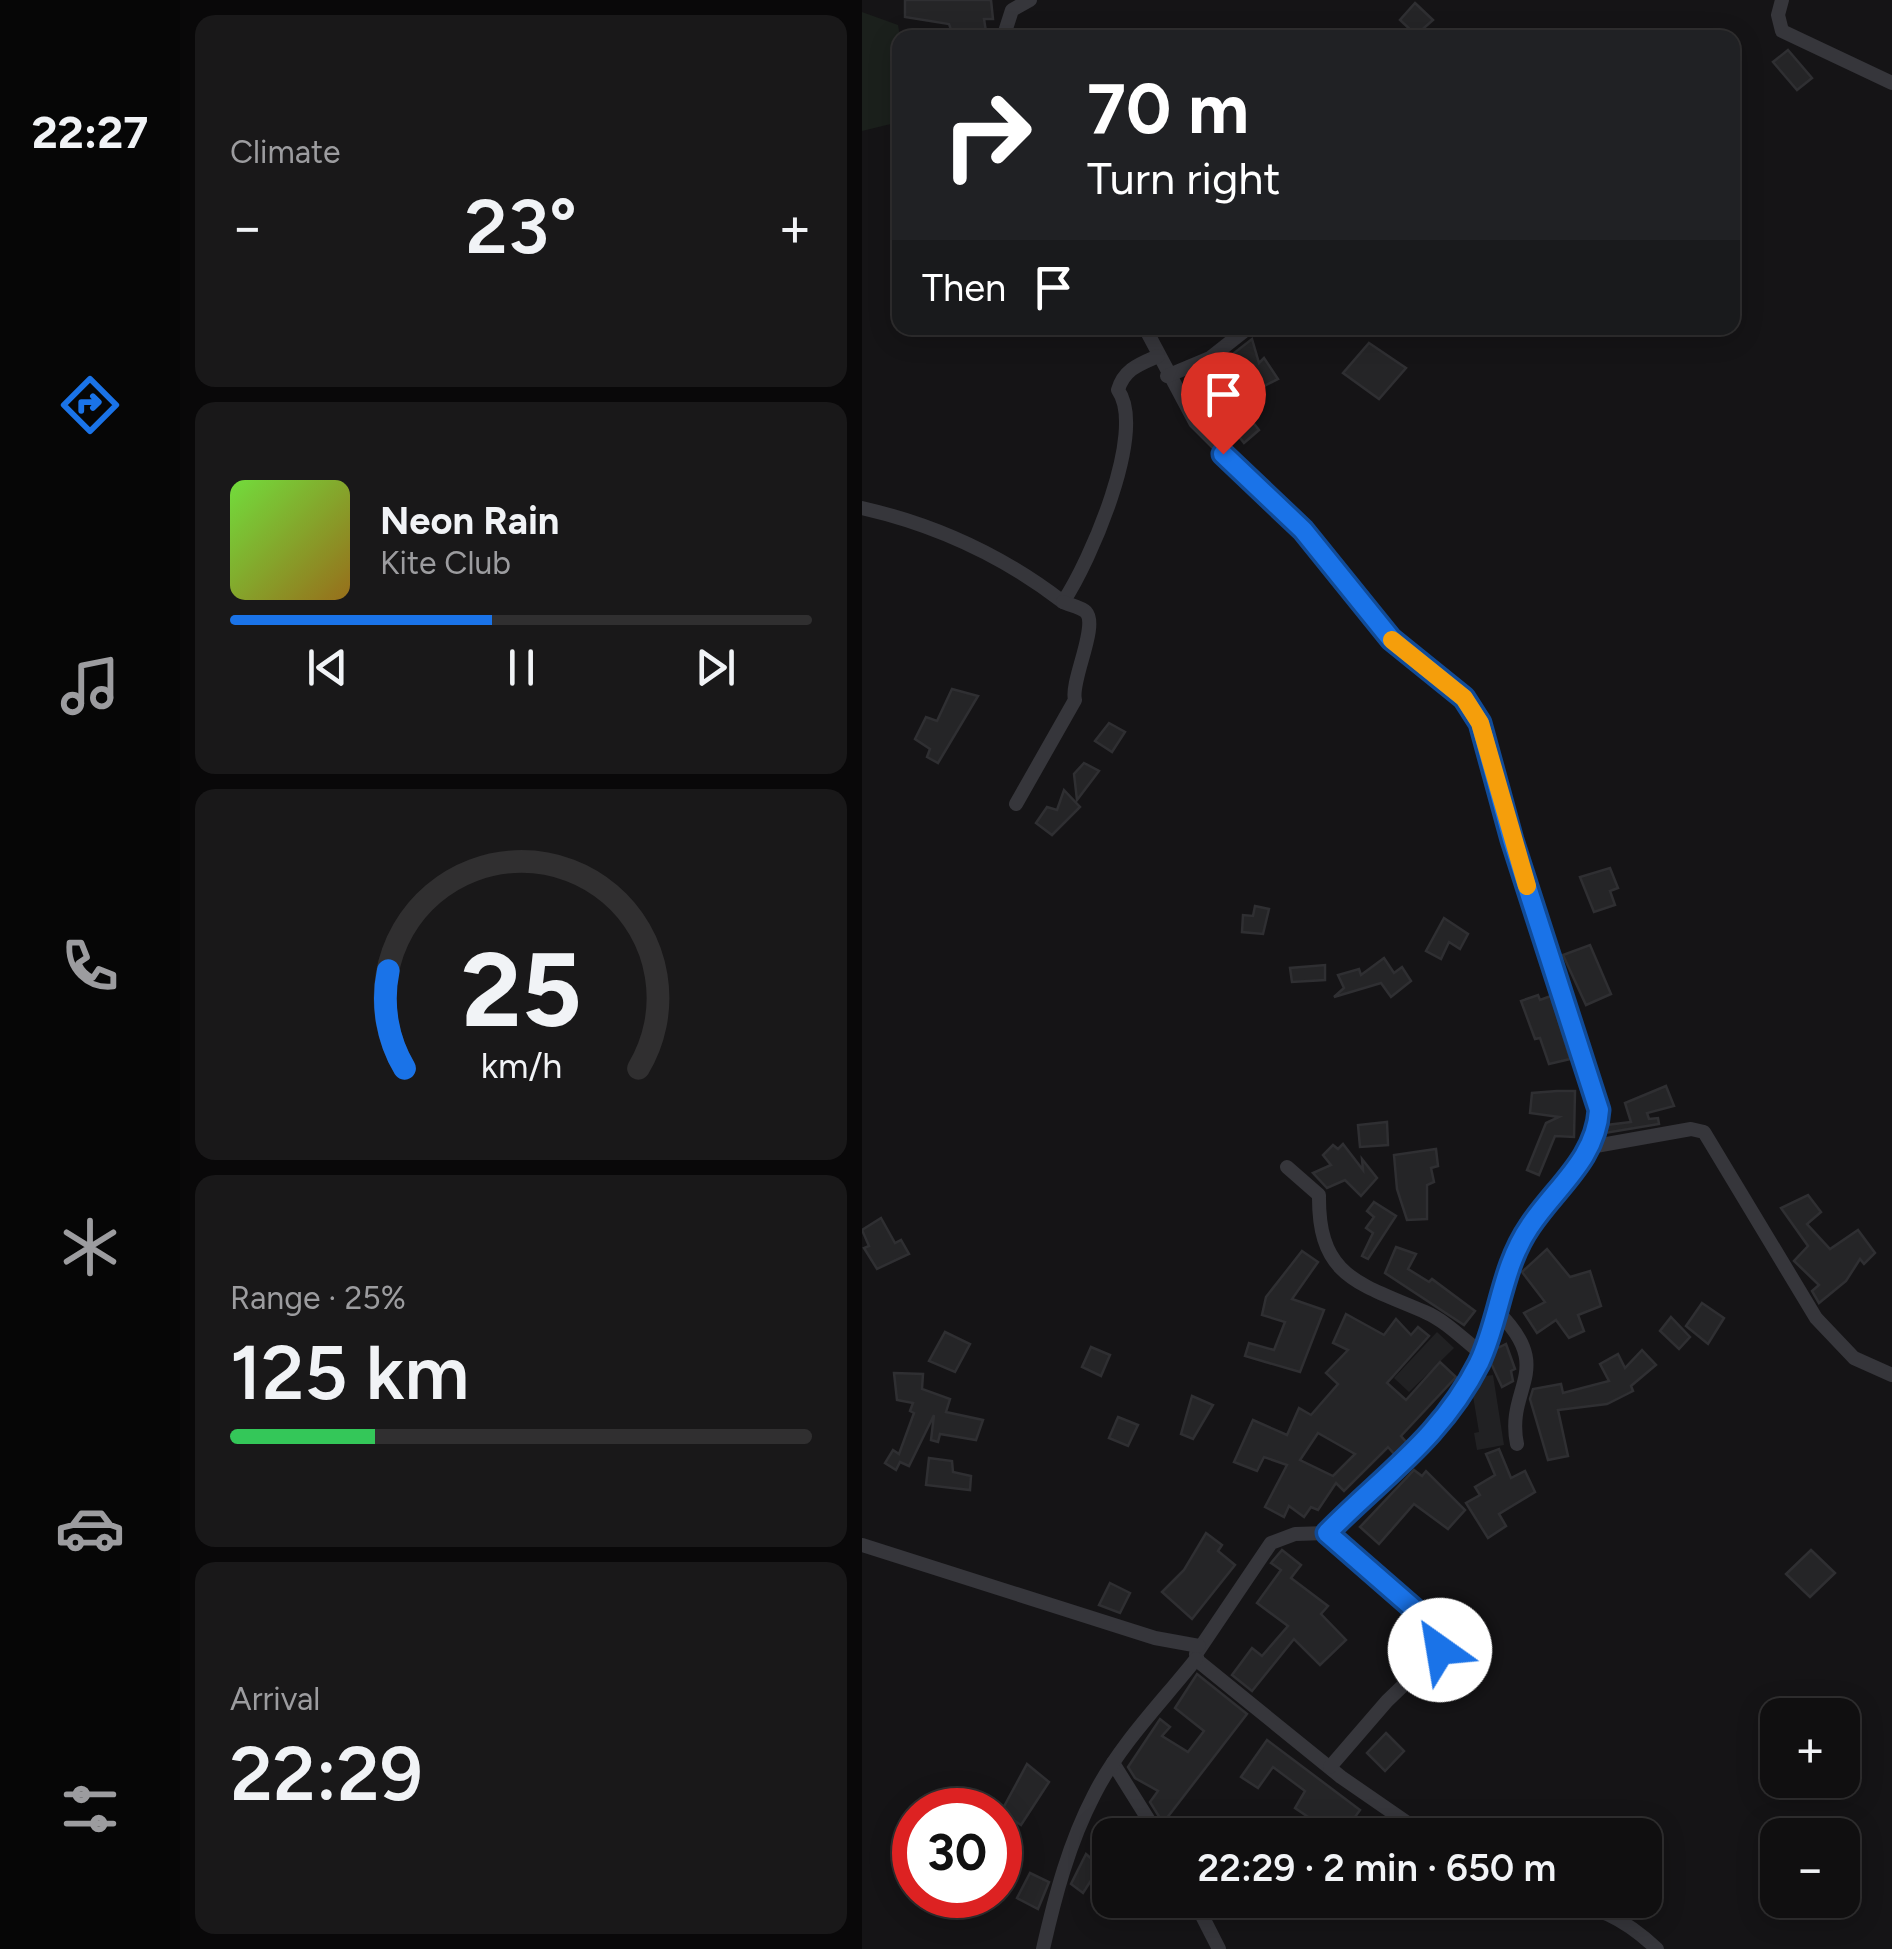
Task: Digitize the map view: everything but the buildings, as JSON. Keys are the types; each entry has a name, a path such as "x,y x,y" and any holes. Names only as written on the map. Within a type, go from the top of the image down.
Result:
{"street":[{"path":"1006,30 1012,10 1030,0"},
{"path":"1782,0 1778,16 1782,31 1892,83"},
{"path":"1043,1949 1074,1839 1113,1763 1198,1652 1271,1543 1295,1534 1327,1533 1426,1442 1459,1399 1482,1354 1511,1260 1529,1227 1590,1147 1599,1110 1512,840 1480,723 1464,698 1391,639 1303,530 1195,422 1148,335"},
{"path":"1167,376 1210,358 1239,335"},
{"path":"1063,602 1113,494 1128,410 1118,390 1120,382 1138,364 1158,356"},
{"path":"862,508 916,523 1005,559 1063,602 1084,610 1089,621 1072,688 1075,700 1016,804"},
{"path":"1590,1147 1691,1129 1704,1132 1816,1318 1854,1358 1892,1375"},
{"path":"1287,1167 1318,1195 1317,1223 1334,1262 1359,1282 1427,1312 1482,1354"},
{"path":"1496,1309 1514,1331 1528,1365 1527,1386 1513,1422 1517,1444"},
{"path":"1327,1533 1436,1628 1440,1650 1387,1701 1330,1768"},
{"path":"862,1545 1198,1652 1330,1768 1401,1818"},
{"path":"1113,1763 1147,1818"},
{"path":"1203,1918 1219,1949"},
{"path":"1617,1918 1657,1949"}],"shaded area":[{"path":"862,12 898,25 899,30 892,30 892,124 862,131"},
{"path":"1437,1332 1454,1348 1409,1392 1394,1378"},
{"path":"1493,1375 1504,1445 1477,1450 1474,1433 1479,1432 1470,1378"}],"slow traffic":[{"path":"1392,640 1464,698 1480,723 1527,886"}],"route":[{"path":"1223,454 1303,530 1391,639 1464,698 1480,723 1512,840 1599,1110 1598,1128 1590,1147 1529,1227 1511,1260 1481,1358 1459,1399 1415,1454 1327,1533 1436,1628 1440,1650"}]}
